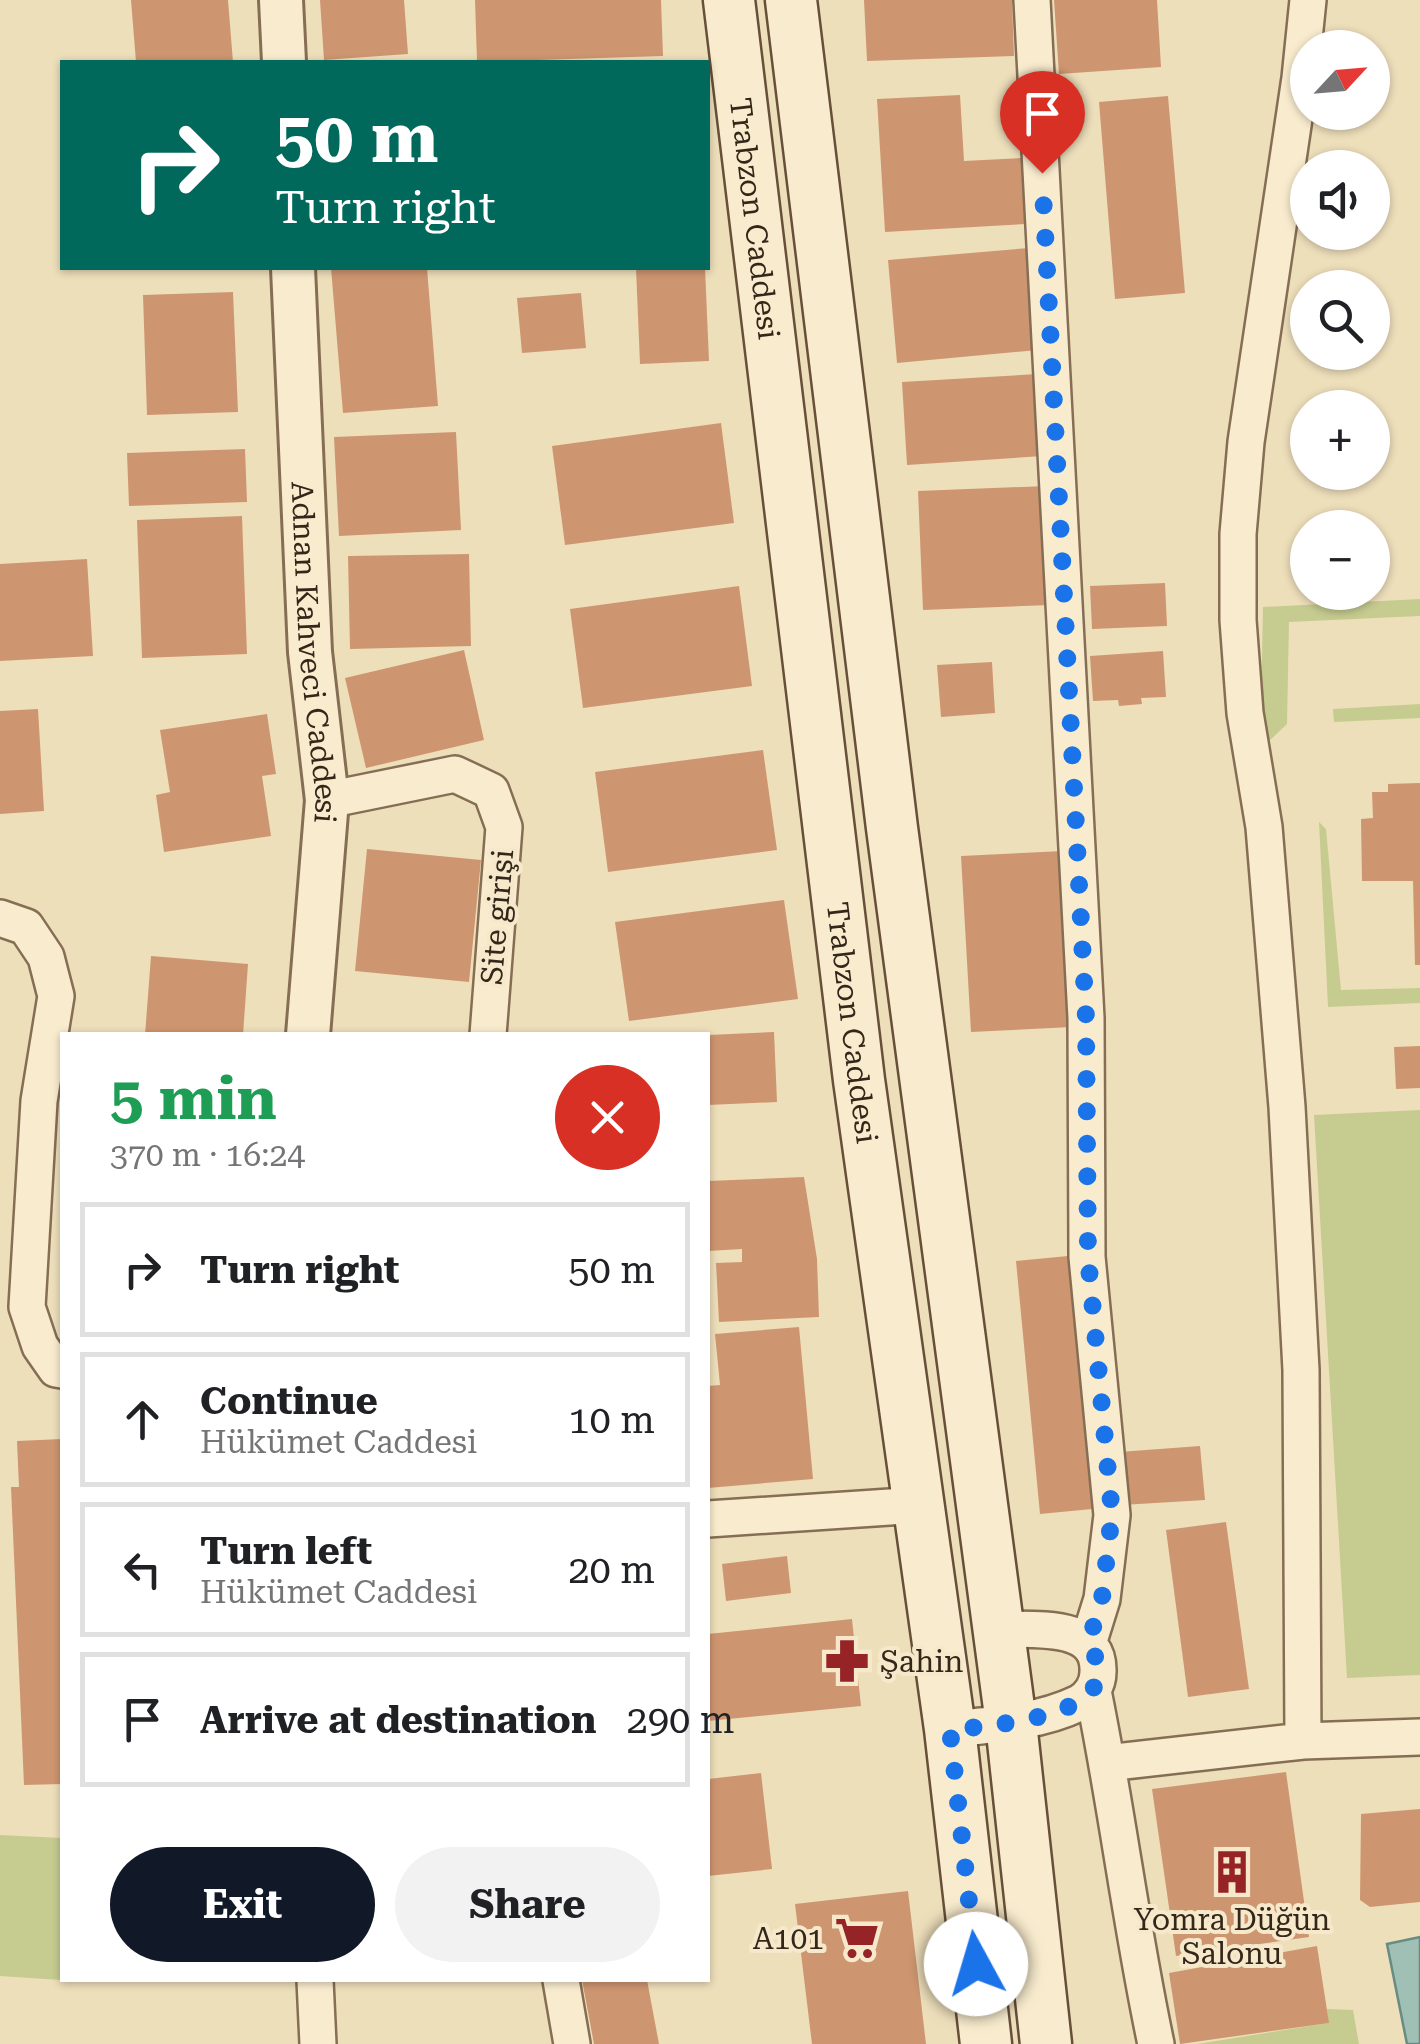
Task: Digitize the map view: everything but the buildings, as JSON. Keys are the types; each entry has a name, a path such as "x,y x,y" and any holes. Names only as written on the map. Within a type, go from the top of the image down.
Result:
{"main road":[{"name":"Trabzon Caddesi","path":"729,0 857,1060 950,1730 986,2044"},
{"name":"Trabzon Caddesi","path":"791,0 892,828 1011,1724 1046,2044"}],"street":[{"path":"281,0 284,60"},
{"path":"1032,0 1085,998 1088,1257 1112,1514 1102,1598 1088,1644"},
{"path":"1303,1740 1301,1370 1287,1106 1264,827 1245,713 1238,620 1238,534 1246,442 1308,0"},
{"name":"Adnan Kahveci Caddesi","path":"293,270 310,652 327,800 308,1032"},
{"name":"Site girişi","path":"327,800 455,774 490,792 504,827 488,1032"},
{"path":"0,918 26,927 46,957 56,996 39,1102 27,1307 40,1346 60,1370"},
{"path":"710,1519 920,1504"},
{"path":"998,1629 1079,1636 1088,1644 1099,1666 1093,1691 1137,1956 1156,2044"},
{"path":"950,1730 1011,1724 1074,1705 1093,1691"},
{"path":"1107,1763 1303,1740 1420,1737"},
{"path":"314,1982 318,2044"},
{"path":"561,1982 572,2044"}],"green space":[{"path":"1420,599 1420,616 1289,622 1287,724 1265,745 1261,712 1263,607 1390,610 1390,601"},
{"path":"1420,704 1420,718 1334,722 1333,709"},
{"path":"1319,822 1326,829 1341,990 1420,988 1420,1003 1328,1007"},
{"path":"1420,1110 1420,1675 1347,1678 1314,1115"},
{"path":"0,1835 60,1838 60,1980 0,1976"},
{"path":"1327,2009 1353,2010 1359,2044 1197,2044 1328,2023"}],"water":[{"path":"1420,1937 1420,2044 1407,2044 1387,1944"}],"place":[{"name":"Şahin","path":"847,1661"},
{"name":"Yomra Düğün Salonu","path":"1232,1872"},
{"name":"A101","path":"857,1938"}],"route":[{"path":"976,1964 950,1730 1011,1724 1074,1705 1093,1691 1099,1666 1088,1644 1102,1598 1112,1514 1088,1257 1086,1018 1042,173"}]}
